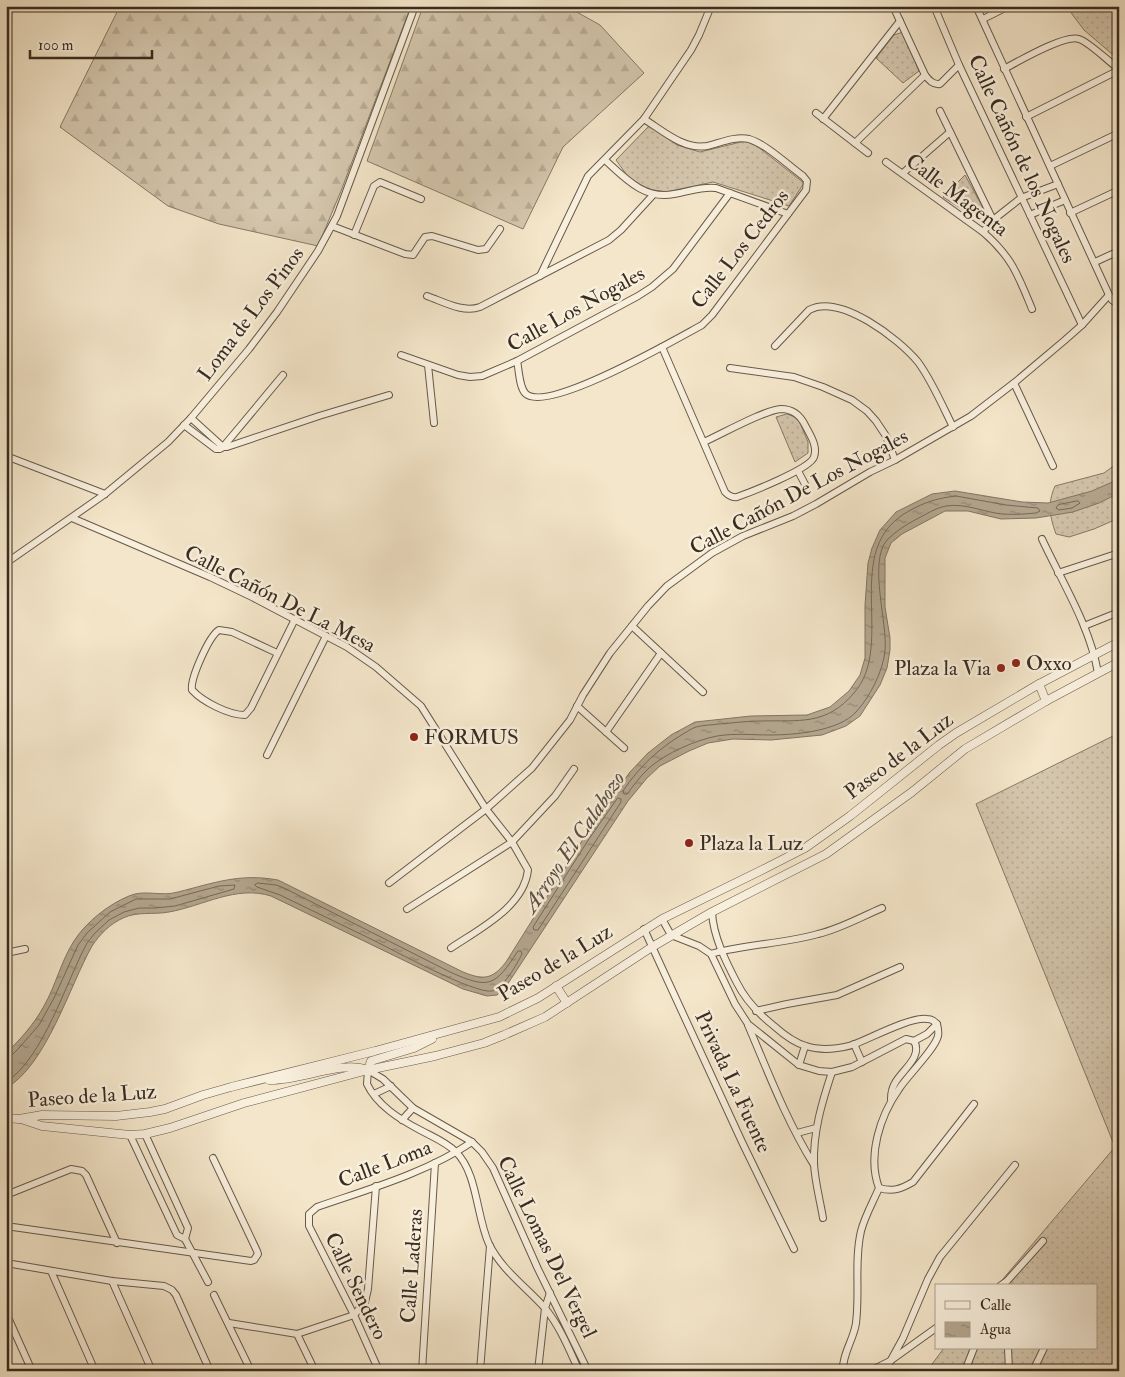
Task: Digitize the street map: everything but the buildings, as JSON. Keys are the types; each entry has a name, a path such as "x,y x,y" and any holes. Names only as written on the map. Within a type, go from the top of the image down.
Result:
{"street":[{"name":"Loma de Los Pinos","path":"6,563 105,494 155,452 184,425 250,349 318,250 332,226 415,6"},
{"path":"540,276 588,176 644,119 695,43 711,6"},
{"path":"893,6 925,76 938,85 959,65"},
{"name":"Calle Cañón de los Nogales","path":"934,6 959,65 1082,325"},
{"path":"976,6 1109,295 1119,305"},
{"path":"983,19 1009,6"},
{"path":"823,119 900,21"},
{"path":"1004,68 1060,41 1071,38 1082,41 1119,69 1026,117"},
{"path":"855,143 925,76"},
{"path":"940,112 993,220"},
{"path":"816,113 868,153"},
{"name":"Calle Los Cedros","path":"518,361 523,390 526,394 538,397 577,388 662,347 702,325 806,190 807,181 760,144 749,139 741,138 705,146 689,145 679,141 644,119"},
{"path":"903,173 950,132"},
{"path":"1050,166 1119,133"},
{"path":"605,160 635,187 653,195 673,195 706,187 730,192 788,214"},
{"name":"Calle Magenta","path":"886,162 998,244 1010,260 1032,309"},
{"path":"354,235 374,186 380,182 422,199"},
{"path":"983,232 993,220 1021,198 1058,184"},
{"path":"1070,213 1119,190"},
{"name":"Calle Los Nogales","path":"401,354 458,375 470,377 482,376 518,361 652,288 673,269 730,192"},
{"path":"427,296 462,308 474,309 593,250 609,240 621,230 653,195"},
{"path":"1030,215 1065,200"},
{"path":"332,226 405,254 414,255 425,237 432,236 478,250 486,249 500,229"},
{"path":"1094,262 1119,251"},
{"name":"Calle Cañón De Los Nogales","path":"389,883 486,809 532,768 570,720 610,653 648,606 667,586 712,553 743,536 794,516 870,472 954,427 1014,383 1082,325 1109,295"},
{"path":"775,346 802,316 815,307 826,306 852,312 902,345 918,363 954,427"},
{"path":"662,347 726,492 731,497 744,495 798,471 810,464 814,459 815,446 801,418 789,410 770,411 704,442"},
{"path":"428,365 434,423"},
{"path":"730,368 794,377 852,400 867,411 876,421 886,436 895,460"},
{"path":"222,447 283,375"},
{"path":"1014,383 1053,466"},
{"path":"184,425 220,450 222,447 389,395"},
{"path":"190,418 222,447"},
{"path":"6,456 105,494"},
{"path":"798,471 807,488"},
{"name":"Calle Cañón De La Mesa","path":"72,518 210,577 326,636 376,667 421,706 486,809 512,842 528,870 525,882 516,898 506,909 451,948"},
{"path":"1042,539 1084,626 1095,655 1098,673"},
{"path":"1058,573 1119,552"},
{"path":"1084,626 1119,612"},
{"path":"277,653 232,632 219,630 212,638 192,680 192,690 201,698 232,714 245,715 251,708 294,620"},
{"path":"632,626 703,692"},
{"path":"267,755 326,636"},
{"name":"Paseo de la Luz","path":"19,1119 42,1115 116,1116 150,1112 203,1095 499,1017 538,998 662,919 805,848 886,788 938,745 1038,684 1119,642"},
{"path":"606,732 661,653"},
{"name":"Paseo de la Luz","path":"19,1119 42,1126 130,1135 145,1134 170,1128 244,1103 368,1070 435,1056 484,1043 531,1024 567,1003 671,935 750,892 826,854 905,797 965,749 1046,701 1119,662"},
{"path":"1038,684 1046,701"},
{"path":"577,706 624,748"},
{"path":"407,909 512,842 555,796 574,768"},
{"path":"744,878 750,892"},
{"path":"711,954 831,931 882,908"},
{"path":"712,912 714,931 740,989 756,1011 778,1030 806,1046 828,1048 854,1044 926,1018 937,1024"},
{"path":"662,919 671,935 699,946 711,954 735,1004 748,1024 797,1133 814,1165"},
{"name":"Privada La Fuente","path":"644,929 742,1142 794,1249"},
{"path":"6,954 25,949"},
{"path":"756,1011 837,995 900,967"},
{"path":"556,986 567,1003"},
{"path":"748,1024 799,1065 819,1071 832,1072 852,1067 906,1040 914,1041 927,1034 937,1024"},
{"path":"843,1371 843,1364 856,1324 861,1229 879,1188 875,1178 875,1153 882,1123 891,1102 938,1037 937,1024"},
{"path":"260,1080 295,1078 348,1067 360,1067 368,1070 371,1061 414,1048 429,1041 438,1034"},
{"path":"891,1102 895,1083 916,1052 917,1047 914,1041"},
{"path":"854,1044 862,1062"},
{"path":"799,1065 806,1046"},
{"name":"Calle Lomas Del Vergel","path":"579,1371 558,1327 545,1308 516,1279 490,1246 466,1166 456,1152 443,1142 390,1112 366,1084 368,1070 384,1078 413,1108 472,1142 482,1152 493,1168 588,1371"},
{"path":"823,1218 814,1165 816,1128 832,1072"},
{"path":"374,1094 391,1086"},
{"path":"879,1188 896,1190 913,1182 974,1104"},
{"path":"402,1120 413,1108"},
{"path":"6,1118 19,1119"},
{"path":"797,1133 816,1128"},
{"path":"145,1134 188,1228 184,1239"},
{"path":"130,1135 177,1235 184,1239 208,1282"},
{"name":"Calle Loma","path":"309,1214 317,1207 435,1163 472,1142"},
{"path":"141,1158 154,1154"},
{"path":"6,1225 117,1243 254,1260 258,1254 213,1158"},
{"name":"Calle Laderas","path":"422,1371 435,1163"},
{"path":"885,1371 903,1338 928,1279 940,1257 1015,1165"},
{"path":"6,1195 71,1170 82,1171 86,1175 117,1243"},
{"path":"229,1323 297,1334 354,1315 362,1307 367,1297 376,1186"},
{"name":"Calle Sendero","path":"309,1214 310,1226 379,1371"},
{"path":"1007,1283 1043,1241"},
{"path":"480,1371 490,1246"},
{"path":"6,1263 112,1281 168,1287 176,1295 210,1371"},
{"path":"50,1271 95,1371"},
{"path":"112,1281 152,1371"},
{"path":"538,1371 545,1308 550,1293"},
{"path":"214,1295 251,1371"},
{"path":"6,1313 9,1324 32,1371"},
{"path":"870,1371 890,1361 935,1329"},
{"path":"297,1334 315,1371"},
{"path":"965,1371 973,1350"},
{"path":"1008,1350 1008,1371"},
{"path":"1033,1371 1043,1350"}],"green space":[{"path":"120,6 411,6 341,191 318,246 219,224 168,206 60,127"},
{"path":"426,6 566,6 600,25 644,73 563,147 523,229 367,161 421,12"},
{"path":"1066,6 1119,6 1119,60 1084,30"},
{"path":"903,32 919,71 903,83 876,58 894,35"},
{"path":"649,126 677,145 700,152 745,141 758,147 804,183 789,206 713,182 666,192 647,189 629,178 616,160"},
{"path":"965,175 988,217 983,223 943,197"},
{"path":"787,414 798,418 808,442 808,453 795,462 776,417"},
{"path":"1119,462 1119,518 1069,537 1056,534 1050,510 1052,493 1055,486 1104,473"},
{"path":"1119,733 1119,1371 927,1371 943,1350 1098,1350 1098,1284 999,1284 1115,1147 976,804"}],"water":[{"path":"1119,479 1119,493 1099,503 1073,512 1036,518 1001,519 968,511 945,511 902,534 891,543 885,558 885,607 890,638 887,668 880,685 860,716 846,726 822,735 771,740 733,739 708,743 660,766 628,801 505,988 497,995 487,996 463,989 271,896 258,893 232,895 169,912 129,916 118,920 110,926 92,946 45,1044 20,1077 6,1088 6,1053 27,1031 40,1013 74,941 99,914 121,899 135,894 172,893 239,878 278,880 463,972 482,977 492,975 506,962 585,836 630,772 648,753 671,735 695,722 751,716 807,715 830,707 849,691 860,675 865,658 865,605 868,563 880,530 896,512 932,494 955,491 1022,502 1048,503 1092,491"}],"place":[{"name":"Oxxo","path":"1016,663"},
{"name":"Plaza la Via","path":"1001,668"},
{"name":"FORMUS","path":"414,737"},
{"name":"Plaza la Luz","path":"689,843"}],"water label":[{"name":"Arroyo El Calabozo","path":"574,842"}]}
